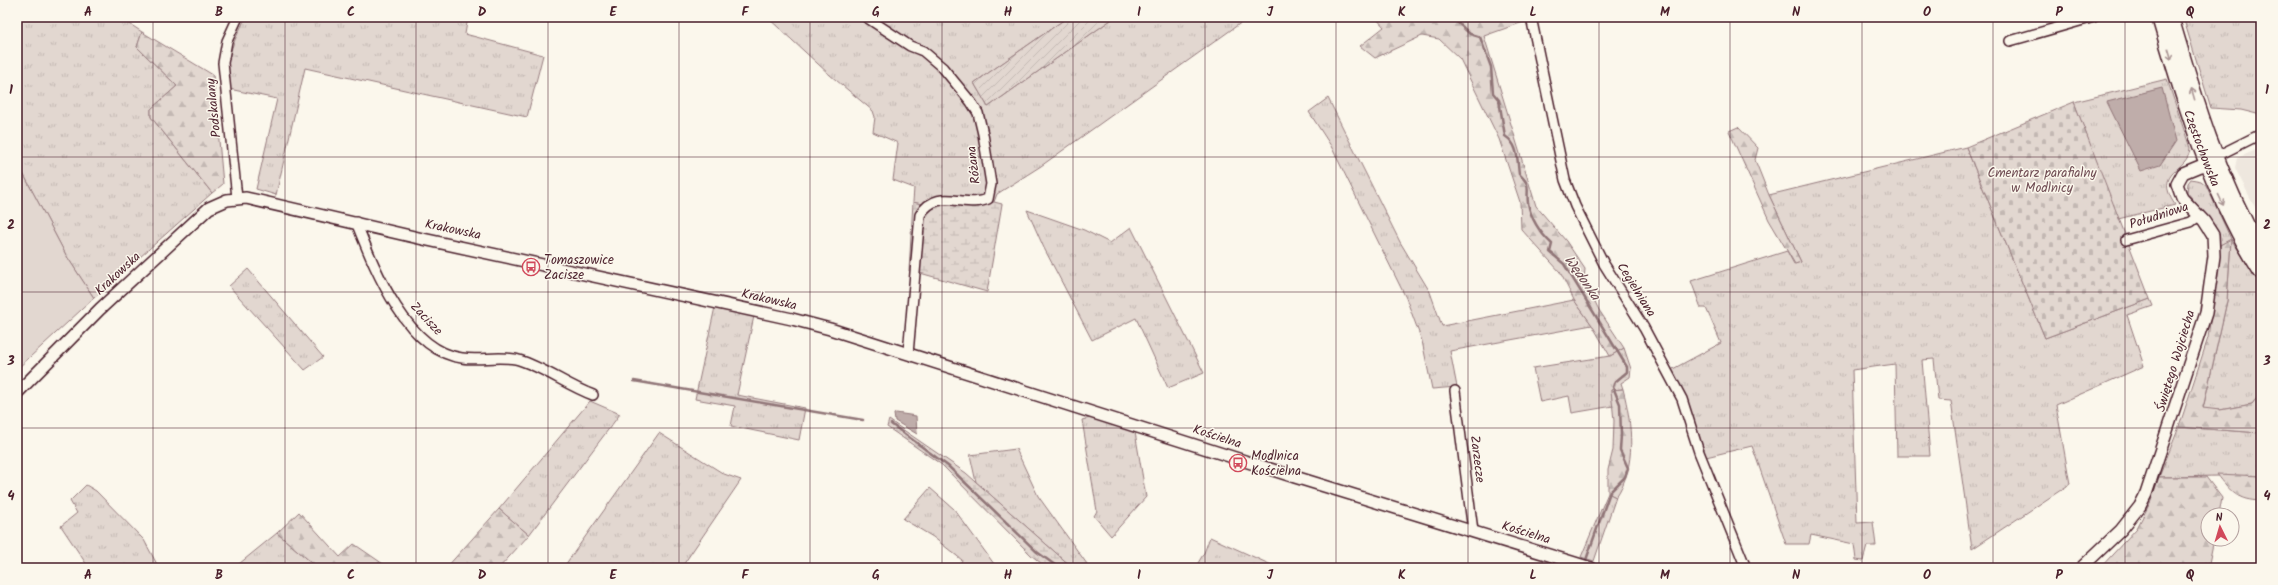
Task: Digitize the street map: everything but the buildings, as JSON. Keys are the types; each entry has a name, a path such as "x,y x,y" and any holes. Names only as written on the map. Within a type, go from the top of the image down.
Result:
{"main road":[{"name":"Częstochowska","path":"2158,17 2210,161 2226,211 2261,272"},
{"name":"Częstochowska","path":"2171,17 2210,161 2261,251"}],"street":[{"name":"Podskalany","path":"236,198 223,63 227,41 238,17"},
{"name":"Różana","path":"866,17 928,56 943,68 971,102 978,113 991,184 988,199 981,202 945,199 932,202 925,206 920,214 908,354"},
{"name":"Cegielniana","path":"1531,17 1564,172 1575,206 1604,264 1644,328 1682,399 1699,452 1746,568"},
{"path":"2010,41 2094,17"},
{"path":"2210,161 2261,134"},
{"name":"Świętego Wojciecha","path":"2082,568 2121,530 2140,506 2159,460 2206,313 2214,247 2210,230 2182,198 2177,184 2184,173 2210,161"},
{"name":"Krakowska","path":"17,393 100,309 209,208 227,200 236,198 256,199 423,239 792,319 949,366"},
{"name":"Południowa","path":"2126,240 2191,222 2199,216"},
{"name":"Zacisze","path":"356,222 376,272 389,295 409,323 428,343 444,353 461,358 519,360 593,395"},
{"name":"Kościelna","path":"949,366 1289,475 1591,568"},
{"name":"Zarzecze","path":"1455,391 1473,531"}],"shaded area":[{"path":"2162,88 2176,141 2160,165 2141,171 2107,102"},
{"path":"2261,148 2261,219 2235,168 2237,158"},
{"path":"894,414 916,416 917,434 895,421"}],"green space":[{"path":"17,17 119,17 142,32 137,47 177,86 151,109 151,117 212,193 94,298 66,255 17,162"},
{"path":"246,17 468,17 465,34 543,55 527,117 305,68 276,195 256,189 277,99 229,89 229,60 237,35"},
{"path":"767,17 861,17 918,55 932,56 876,22 884,17 1068,17 974,83 988,107 1115,17 1249,17 1041,166 997,194 994,202 974,205 933,206 913,202 914,188 893,180 898,143 873,132 875,117 873,111 830,75"},
{"path":"1068,17 1115,17 988,107 974,83"},
{"path":"1375,17 1471,17 1474,19 1483,17 1525,17 1526,21 1484,36 1536,206 1566,241 1585,269 1584,279 1599,310 1624,348 1610,356 1592,325 1574,300 1560,272 1521,229 1520,202 1499,139 1460,59 1439,39 1422,36 1375,58 1360,46 1384,27"},
{"path":"2183,17 2255,17 2261,30 2261,120 2257,114 2241,110 2211,108"},
{"path":"142,32 213,75 223,184 212,193 151,117 151,109 177,86 137,47"},
{"path":"2167,79 2190,148 2188,156 2184,162 2169,178 2169,193 2175,205 2118,219 2074,102"},
{"path":"1328,98 1400,242 1430,292 1442,326 1574,300 1592,325 1450,351 1457,387 1432,389 1422,341 1406,298 1331,146 1309,112"},
{"name":"Cmentarz parafialny w Modlnicy","path":"2074,102 2150,299 2045,338 1966,147"},
{"path":"1738,127 1758,148 1755,160 1769,195 1801,262 1795,264 1769,220 1729,131"},
{"path":"1966,147 2045,338 2150,299 2153,306 2127,315 2144,366 2056,405 2070,484 1972,549 1951,401 1938,400 1934,359 1922,360 1930,456 1897,456 1895,364 1852,370 1857,523 1873,522 1876,546 1867,546 1863,561 1856,560 1854,544 1811,535 1809,544 1786,544 1752,446 1706,457 1686,399 1671,370 1721,343 1706,308 1701,308 1691,281 1787,251 1794,264 1801,262 1769,195"},
{"path":"17,162 66,255 94,298 17,369"},
{"path":"2191,179 2201,181 2206,185 2231,239 2261,285 2261,393 2252,404 2220,410 2203,409 2227,301 2231,240 2220,245 2215,227 2187,192 2188,183"},
{"path":"913,202 929,206 947,203 982,204 994,202 1002,204 987,292 909,271"},
{"path":"1027,210 1084,230 1110,243 1131,227 1204,373 1168,388 1136,318 1092,340 1044,248"},
{"path":"2231,239 2227,301 2203,408 2220,410 2252,404 2261,393 2261,433 2179,427 2208,338 2220,245"},
{"path":"248,269 323,357 305,370 229,286"},
{"path":"715,307 754,316 737,395 805,408 799,440 731,426 735,406 695,399"},
{"path":"1624,348 1631,369 1630,377 1621,383 1623,389 1611,390 1613,406 1572,413 1569,396 1540,402 1533,368 1610,356"},
{"path":"1623,389 1629,416 1631,444 1627,472 1623,485 1616,497 1608,493 1608,470 1613,450 1614,421 1611,390"},
{"path":"590,401 620,414 529,535 499,509"},
{"path":"1090,418 1135,432 1146,497 1111,536 1094,516 1097,511 1082,420"},
{"path":"889,420 966,473 1073,568 1047,568 1031,555 942,465 887,427"},
{"path":"2179,427 2261,433 2261,476 2159,477"},
{"path":"659,433 724,474 741,480 681,568 563,568"},
{"path":"1016,449 1038,496 1087,564 1085,568 1073,568 976,482 970,455"},
{"path":"2217,474 2261,476 2261,501 2240,497 2231,491"},
{"path":"2159,477 2206,477 2222,498 2220,507 2200,507 2200,547 2212,547 2208,568 2100,568 2137,528 2151,501"},
{"path":"86,485 96,491 144,540 159,568 89,568 61,526 77,513 70,501"},
{"path":"930,488 954,509 997,568 958,568 962,560 933,537 903,519"},
{"path":"1608,493 1616,497 1594,561 1581,557"},
{"path":"499,509 529,535 499,568 446,568"},
{"path":"299,512 340,557 354,544 389,568 318,568 277,533"},
{"path":"277,533 318,568 234,568"},
{"path":"1210,537 1278,568 1195,568 1204,553"}],"waterway":[{"name":"Wędonka","path":"1452,17 1470,34 1480,37 1491,67 1493,93 1499,100 1505,136 1510,140 1515,148 1519,174 1526,181 1528,187 1528,203 1533,220 1539,230 1552,244 1550,252 1564,264 1627,367 1627,372 1615,382 1613,387 1620,404 1620,450 1628,468 1625,477 1610,492 1586,560"},
{"path":"634,381 863,420"},
{"path":"891,424 948,466 1037,552 1059,568"}],"place":[{"name":"Tomaszowice Zacisze","path":"531,267"},
{"name":"Modlnica Kościelna","path":"1238,463"}]}
